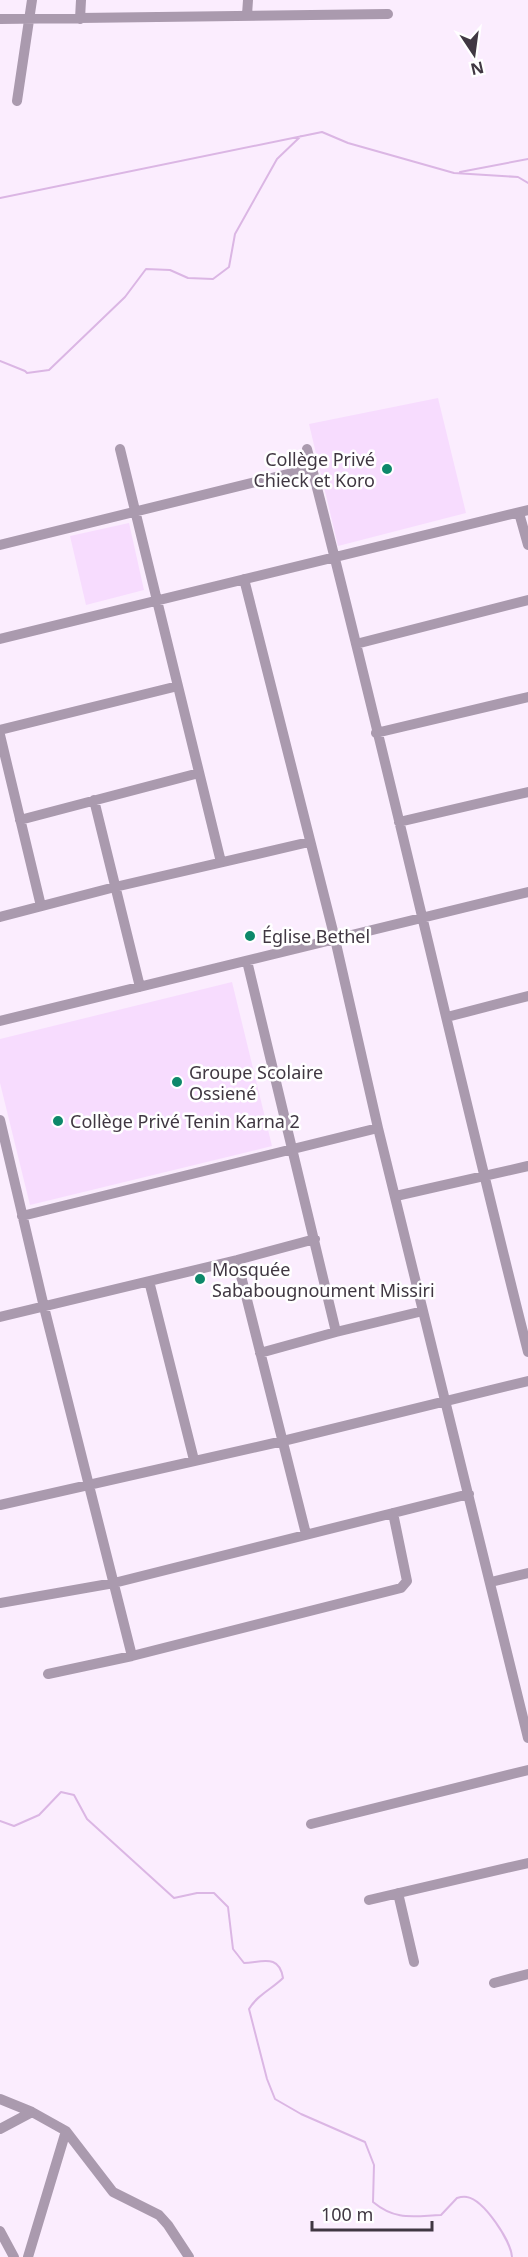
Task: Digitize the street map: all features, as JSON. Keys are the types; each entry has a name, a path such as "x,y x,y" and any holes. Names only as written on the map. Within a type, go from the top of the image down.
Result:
{"street":[{"path":"17,101 32,0"},
{"path":"80,19 81,0"},
{"path":"247,15 248,0"},
{"path":"0,19 388,14"},
{"path":"120,449 221,862"},
{"path":"307,449 528,1352"},
{"path":"0,545 312,468"},
{"path":"0,639 524,511 528,545"},
{"path":"244,579 335,939 378,1128 447,1401 528,1738"},
{"path":"356,645 528,600"},
{"path":"0,730 178,686"},
{"path":"376,733 528,697"},
{"path":"0,735 41,906"},
{"path":"20,820 199,773"},
{"path":"399,822 528,792"},
{"path":"94,800 140,987"},
{"path":"0,917 115,886 309,842"},
{"path":"0,1021 528,892"},
{"path":"247,961 336,1332"},
{"path":"447,1017 528,996"},
{"path":"0,1123 132,1656"},
{"path":"22,1216 378,1128"},
{"path":"396,1196 528,1166"},
{"path":"0,1317 315,1239"},
{"path":"237,1260 306,1534"},
{"path":"150,1281 195,1460"},
{"path":"260,1353 423,1311"},
{"path":"0,1505 283,1441 528,1381"},
{"path":"0,1603 114,1583 469,1494"},
{"path":"48,1674 132,1656 406,1585 407,1577 393,1513"},
{"path":"491,1582 528,1573"},
{"path":"310,1824 528,1770"},
{"path":"369,1900 528,1863"},
{"path":"398,1893 414,1962"},
{"path":"494,1983 528,1974"},
{"path":"0,2099 32,2112 66,2131 113,2192 159,2215 168,2224 189,2257"},
{"path":"0,2130 32,2112"},
{"path":"28,2257 66,2131"},
{"path":"0,2231 14,2257"}],"shaded area":[{"name":"Collège Privé Chieck et Koro","path":"438,398 466,513 338,546 309,424"},
{"path":"129,523 144,590 86,605 70,536"},
{"name":"Groupe Scolaire Ossiené","path":"232,982 272,1146 30,1205 0,1083 0,1039"}],"waterway":[{"path":"0,198 322,132 348,143 454,173 518,177 528,183"},
{"path":"0,361 27,373 49,370 125,297 146,269 170,270 188,278 213,279 229,267 235,234 277,159 301,136"},
{"path":"460,172 528,159"},
{"path":"0,1821 14,1826 39,1815 61,1792 74,1795 87,1819 174,1898 197,1893 214,1893 228,1907 233,1949 244,1963 269,1961 274,1962 281,1970 283,1978 256,2000 249,2009 267,2079 275,2099 301,2114 365,2142 374,2165 373,2202 381,2208 405,2216 441,2215 457,2198 467,2197 481,2205 496,2222 507,2241 512,2257"}],"place":[{"name":"Collège Privé Chieck et Koro","path":"387,469"},
{"name":"Église Bethel","path":"250,936"},
{"name":"Groupe Scolaire Ossiené","path":"177,1082"},
{"name":"Collège Privé Tenin Karna 2","path":"58,1121"},
{"name":"Mosquée Sababougnoument Missiri","path":"200,1279"}]}
